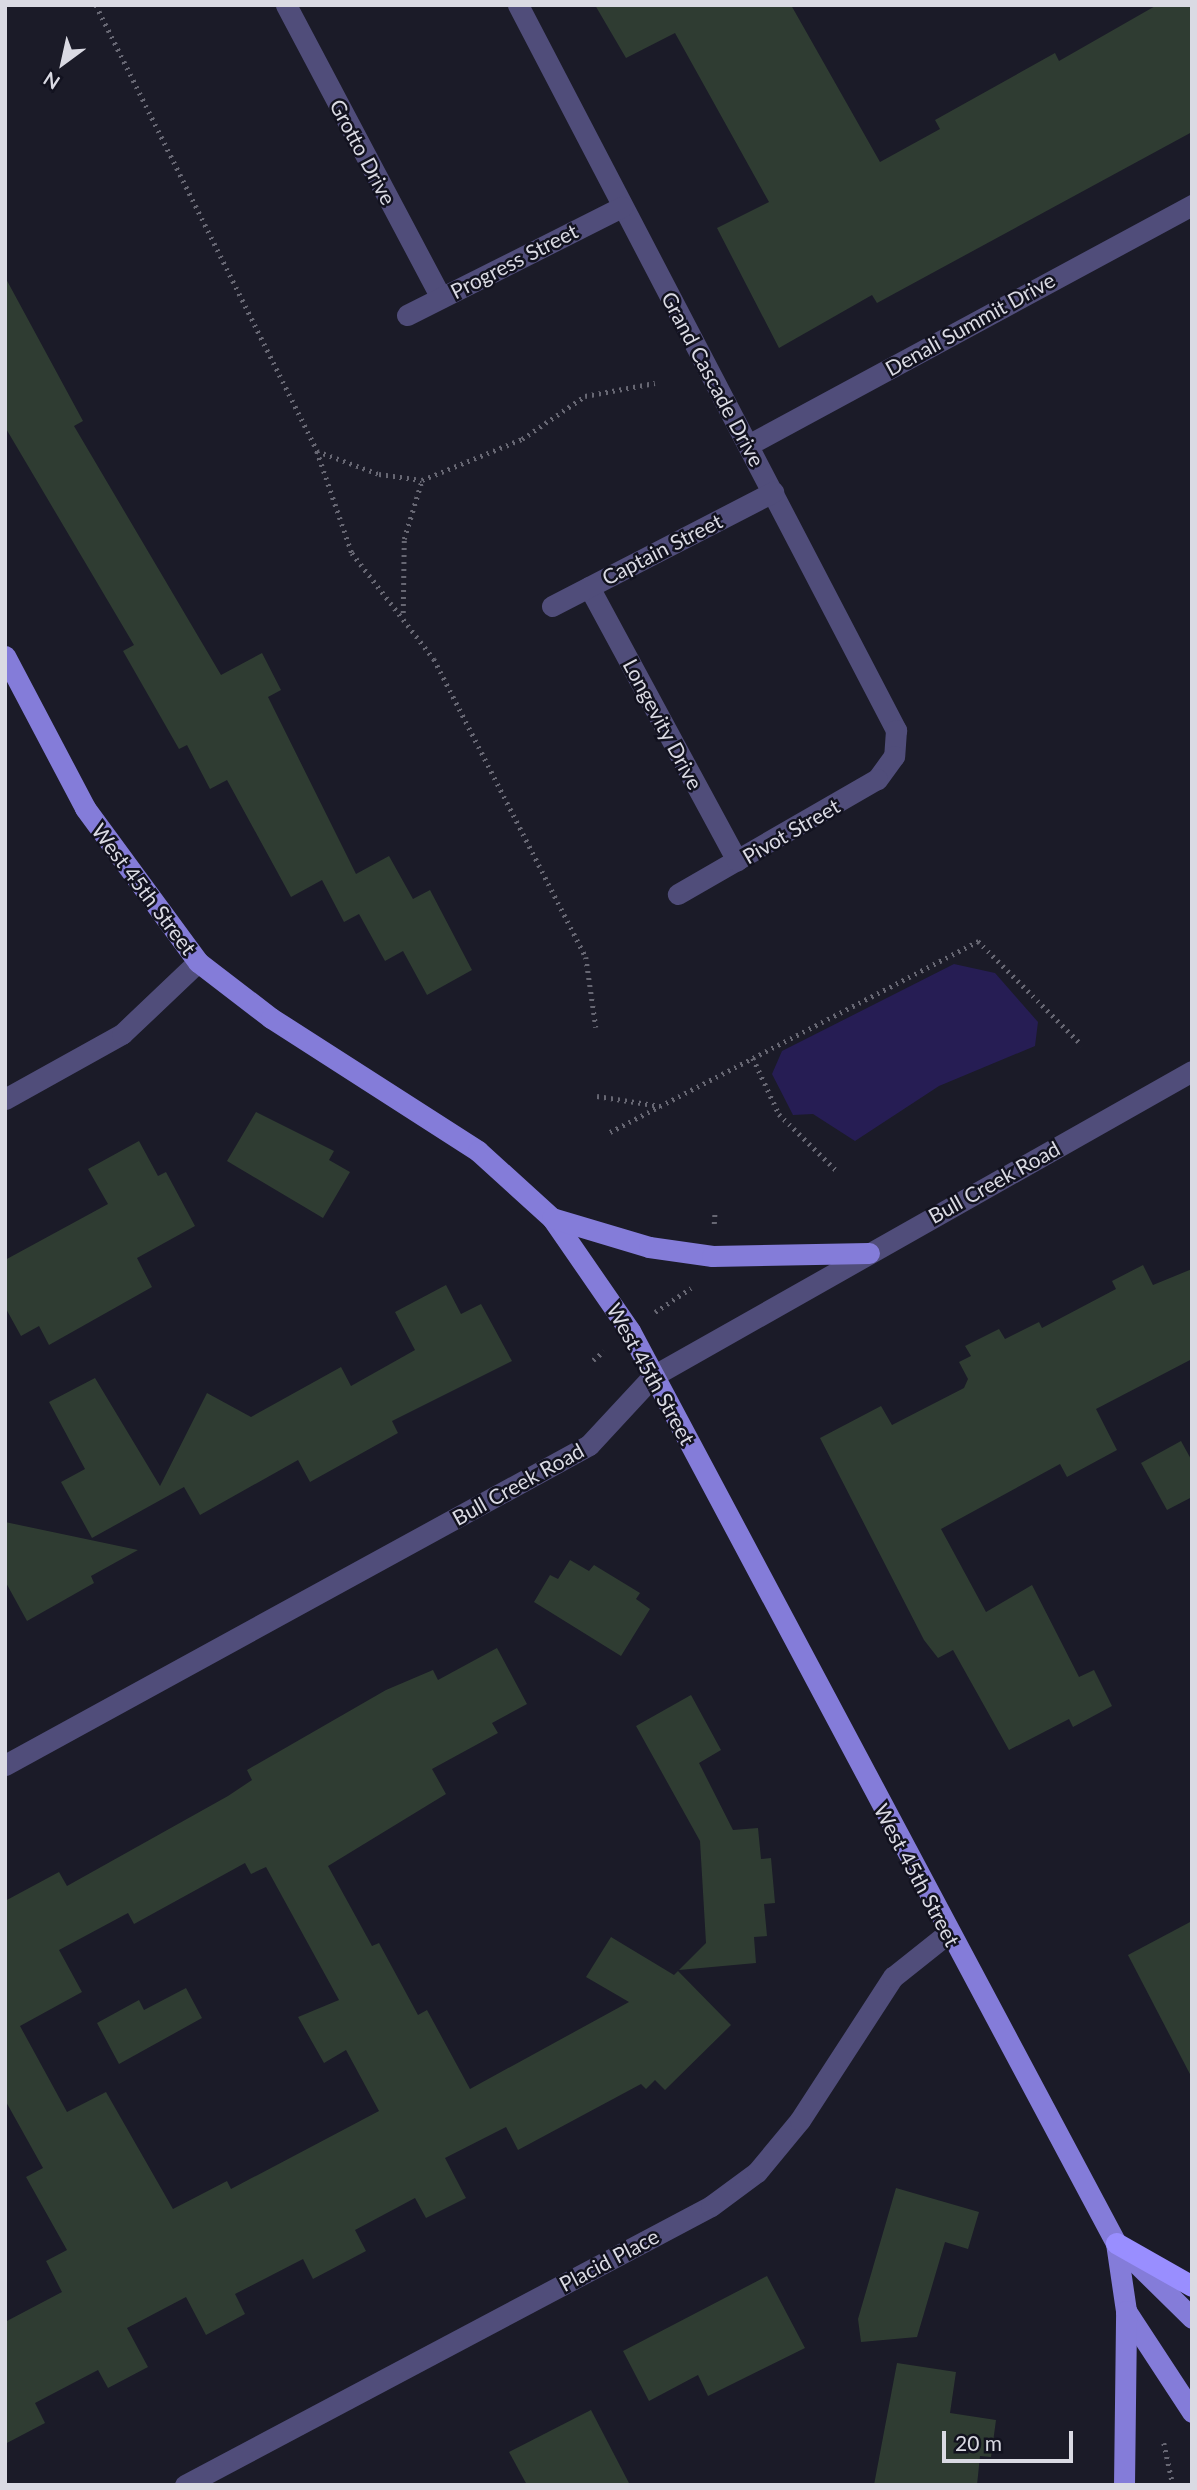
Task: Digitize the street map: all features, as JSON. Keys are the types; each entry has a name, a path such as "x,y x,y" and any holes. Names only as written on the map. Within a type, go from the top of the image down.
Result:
{"highway":[{"path":"1116,2243 1192,2286"}],"main road":[{"name":"West 45th Street","path":"5,656 85,808 198,962 271,1018 478,1152 552,1218 630,1331 947,1934 1116,2243 1192,2318"},
{"path":"552,1218 649,1247 712,1256 869,1253"},
{"name":"West 45th Street","path":"1116,2243 1126,2311 1192,2412"},
{"path":"1124,2485 1126,2311"}],"street":[{"name":"Grotto Drive","path":"286,5 441,298"},
{"name":"Grand Cascade Drive","path":"518,5 891,714 894,756"},
{"name":"Denali Summit Drive","path":"748,445 1192,205"},
{"name":"Progress Street","path":"407,315 622,207"},
{"name":"Captain Street","path":"552,606 773,492"},
{"name":"Longevity Drive","path":"589,587 737,861"},
{"name":"Pivot Street","path":"678,894 849,797 877,779 894,756"},
{"path":"5,1099 122,1034 198,962"},
{"name":"Bull Creek Road","path":"5,1765 589,1445 653,1376 1192,1071"},
{"name":"Placid Place","path":"185,2485 710,2206 757,2172 800,2120 893,1977 947,1934"}],"path":[{"path":"96,5 317,451 352,553 403,613 434,659 586,957 596,1027"},
{"path":"317,451 379,474 422,480 522,439 585,396 655,383"},
{"path":"403,613 404,539 422,480"},
{"path":"610,1132 978,941 1082,1045"},
{"path":"753,1058 779,1114 839,1173"},
{"path":"597,1096 660,1106"},
{"path":"1164,2444 1173,2485"}],"shaded area":[{"path":"954,964 995,973 1038,1022 1035,1046 939,1086 855,1141 813,1114 793,1115 772,1074 782,1051"}],"building":[{"path":"595,5 791,5 880,162 940,129 935,120 1055,53 1059,61 1157,5 1192,5 1192,132 877,303 872,295 779,348 717,228 769,202 675,33 626,58"},
{"path":"5,277 83,421 74,426 221,675 262,653 281,690 268,697 356,874 389,856 413,899 430,890 472,970 427,995 403,951 385,961 359,914 344,922 322,880 291,897 227,780 210,789 187,745 179,749 123,651 134,645 5,427"},
{"path":"256,1112 334,1151 329,1160 350,1172 323,1218 227,1161"},
{"path":"139,1141 158,1176 166,1172 195,1226 137,1258 152,1287 49,1345 39,1326 21,1336 5,1307 5,1260 108,1204 88,1169"},
{"path":"1143,1265 1153,1285 1192,1269 1192,1359 1096,1409 1117,1450 1067,1477 1060,1464 941,1529 986,1612 1032,1585 1079,1677 1094,1670 1112,1706 1073,1727 1069,1719 1009,1750 953,1650 938,1658 924,1640 820,1438 881,1406 892,1425 964,1388 968,1379 959,1362 971,1356 965,1346 999,1329 1005,1339 1039,1322 1042,1328 1116,1289 1112,1281"},
{"path":"446,1285 461,1314 481,1304 512,1361 392,1421 398,1433 310,1482 298,1460 200,1515 184,1487 92,1538 61,1482 85,1469 49,1402 95,1378 160,1486 207,1393 251,1417 341,1367 351,1386 415,1350 395,1312"},
{"path":"1181,1441 1192,1461 1192,1497 1167,1510 1141,1463"},
{"path":"5,1522 138,1550 91,1576 94,1583 27,1621 5,1581"},
{"path":"570,1560 589,1571 594,1565 640,1593 636,1599 650,1609 621,1656 534,1602 550,1575 558,1579"},
{"path":"497,1648 527,1704 492,1723 498,1733 432,1769 446,1794 328,1866 372,1946 379,1943 418,2015 427,2010 470,2089 629,2002 586,1977 611,1937 674,1975 678,1971 731,2025 665,2090 655,2080 646,2089 641,2084 518,2150 506,2127 445,2158 466,2198 426,2218 415,2198 355,2230 366,2251 313,2279 303,2259 235,2294 245,2314 206,2335 186,2297 127,2328 148,2367 108,2388 98,2370 35,2403 45,2423 5,2444 5,2322 62,2292 46,2261 67,2250 26,2177 43,2168 5,2100 5,1901 59,1872 67,1886 228,1796 252,1780 247,1770 386,1690 433,1670 438,1680","holes":["245,1863 251,1874 266,1867 339,2000 298,2017 324,2063 346,2050 379,2111 231,2189 227,2181 173,2209 106,2092 67,2112 20,2026 82,1992 59,1950 128,1913 134,1924"]},
{"path":"691,1695 721,1750 699,1763 733,1830 758,1828 761,1859 771,1858 775,1903 764,1904 767,1936 754,1937 756,1963 679,1970 706,1943 700,1841 636,1726"},
{"path":"1192,1921 1192,2078 1128,1955"},
{"path":"186,1988 202,2018 119,2064 97,2023 139,2000 144,2010"},
{"path":"896,2188 979,2212 968,2249 945,2242 917,2337 861,2342 858,2319"},
{"path":"767,2276 805,2348 708,2396 698,2375 649,2401 623,2351"},
{"path":"897,2363 956,2372 950,2413 996,2420 991,2457 980,2456 977,2485 874,2485"},
{"path":"591,2410 630,2485 527,2485 509,2452"}]}
